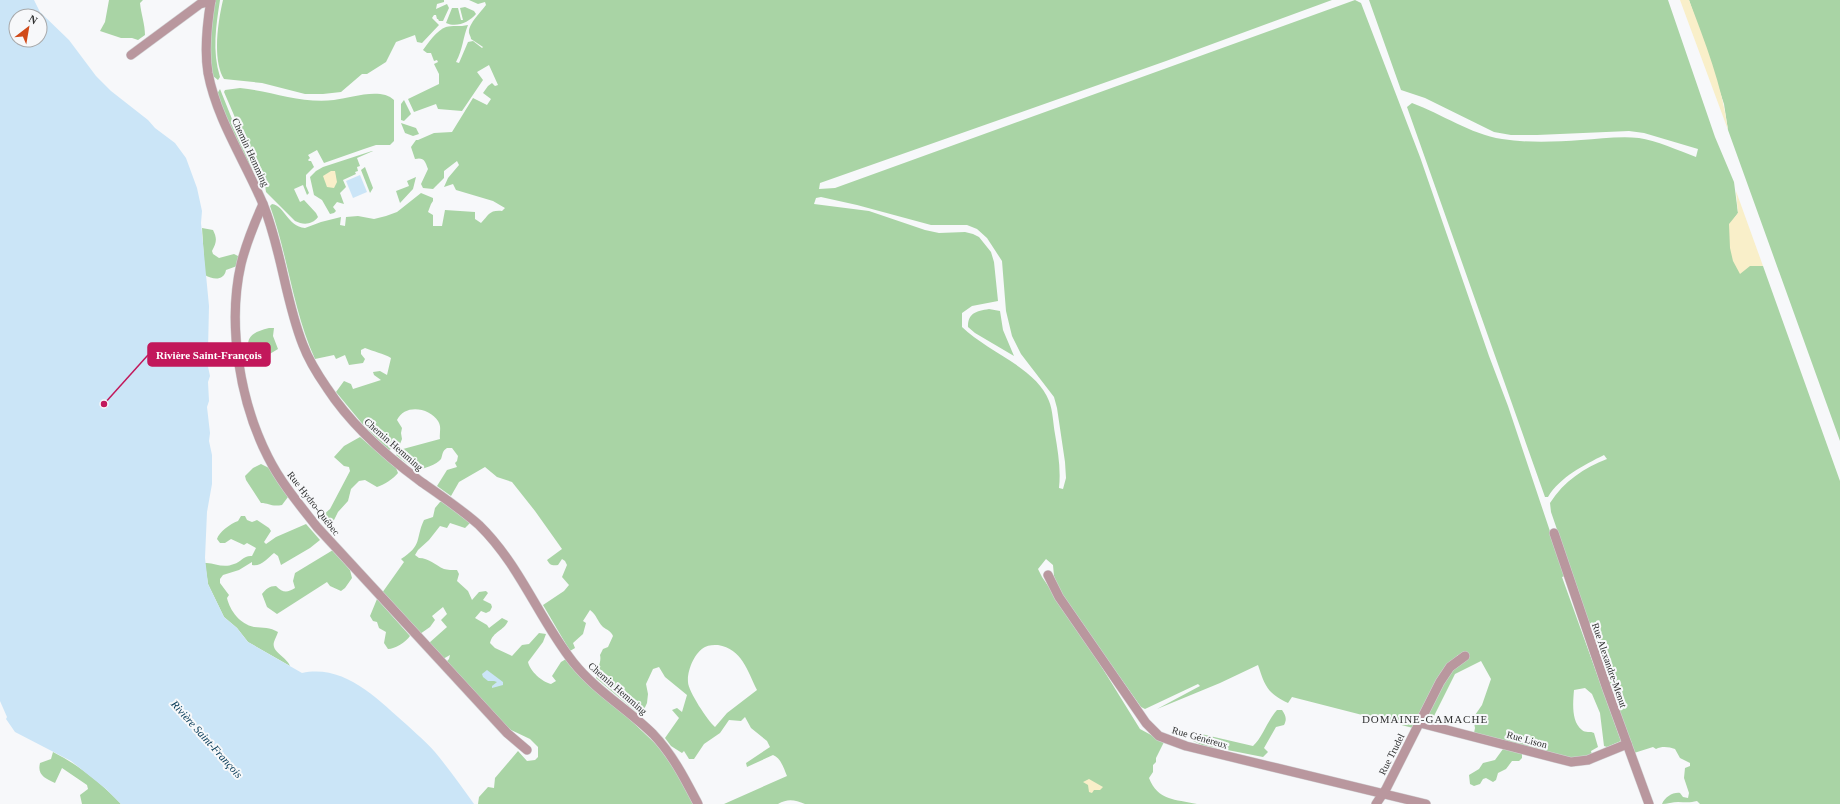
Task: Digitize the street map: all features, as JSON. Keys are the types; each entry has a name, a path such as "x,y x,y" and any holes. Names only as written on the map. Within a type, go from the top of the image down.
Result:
{"street":[{"path":"131,55 200,4 211,0"},
{"name":"Chemin Hemming","path":"211,0 206,50 211,84 223,120 270,221 280,255 296,324 303,346 315,370 335,400 354,423 380,449 468,516 490,537 517,572 558,641 574,663 593,683 645,727 665,748 680,769 698,804"},
{"name":"Rue Hydro-Québec","path":"263,204 255,222 241,265 236,302 236,322 239,368 244,396 267,456 289,491 317,527 507,733 527,750"},
{"path":"255,222 262,217 270,221"},
{"name":"Rue Alexandre-Menut","path":"1554,533 1649,804"},
{"name":"Rue Généreux","path":"1048,576 1059,597 1146,723 1159,736 1186,746 1426,804"},
{"name":"Rue Trudel","path":"1376,804 1447,671 1465,656"},
{"name":"Rue Lison","path":"1420,723 1571,762 1588,760 1627,744"}],"green space":[{"path":"109,0 143,0 140,3 145,35 138,40 132,38 121,38 100,31 105,22"},
{"path":"215,0 220,0 215,48 220,77 218,80 213,76 210,48"},
{"path":"223,0 444,0 444,2 437,4 436,9 447,4 449,8 443,21 439,21 436,15 434,15 432,18 439,25 422,43 417,42 415,35 396,42 386,62 367,74 362,74 341,92 305,94 262,83 224,79 220,71 217,51 219,19"},
{"path":"469,0 1332,0 1166,61 820,183 819,189 835,188 1355,0 1361,3 1420,157 1489,356 1508,406 1565,576 1562,577 1621,741 1607,747 1604,746 1600,713 1592,694 1585,688 1574,690 1574,717 1578,726 1583,731 1594,733 1598,747 1591,751 1592,755 1572,758 1474,733 1475,728 1473,718 1482,705 1491,679 1481,661 1455,674 1432,720 1427,718 1426,716 1444,680 1460,661 1458,655 1445,670 1413,728 1292,697 1288,703 1271,692 1265,684 1258,665 1220,683 1157,709 1200,686 1198,684 1145,709 1141,707 1062,596 1054,576 1053,565 1046,559 1038,569 1042,577 1085,640 1140,729 1164,742 1156,758 1156,762 1153,765 1153,772 1149,778 1153,786 1162,795 1168,798 1197,804 805,804 792,800 778,804 724,804 787,776 780,761 773,755 747,767 746,763 770,747 767,741 751,728 745,717 741,721 729,720 720,733 704,744 694,759 689,759 684,751 682,753 671,746 665,738 679,718 672,710 677,708 682,712 687,695 665,677 659,667 653,669 646,684 648,694 647,703 641,716 596,678 600,655 603,649 608,647 613,636 601,625 590,610 583,621 586,623 583,634 573,643 575,648 570,651 543,605 564,591 569,585 562,577 567,565 565,561 562,559 558,565 551,565 547,560 562,549 512,482 497,477 485,467 459,482 451,496 437,486 447,470 457,467 455,463 458,456 452,448 445,449 441,459 436,463 417,471 396,455 403,449 440,439 440,428 438,421 424,410 411,409 401,415 397,420 402,428 402,439 400,444 389,450 365,427 336,392 344,381 351,384 353,389 381,380 374,375 373,372 380,371 387,375 391,358 365,348 361,350 361,354 365,359 363,363 349,365 345,355 336,359 334,355 315,359 301,322 282,244 270,206 272,204 280,208 294,224 305,228 341,217 340,225 345,226 346,217 358,216 374,219 386,216 397,212 421,193 433,198 428,212 433,215 433,226 442,226 445,210 475,212 475,219 481,223 492,212 502,211 505,208 493,201 456,190 453,184 444,187 448,178 459,165 457,161 444,171 444,178 433,189 423,188 421,184 428,169 424,160 415,159 411,147 416,140 434,133 452,132 473,98 487,105 491,99 483,93 492,83 495,86 498,85 489,65 477,72 483,80 462,111 438,109 436,104 414,112 408,99 439,84 439,74 434,64 438,62 437,60 434,61 431,53 427,53 423,50 439,31 448,26 468,25 456,62 459,63 468,42 473,41 482,48 483,47 471,39 469,33 473,22 486,5 485,2 478,4","holes":["821,197 931,225 967,225 977,229 987,238 1002,261 1006,311 1012,336 1021,354 1054,397 1065,462 1066,478 1063,489 1059,488 1059,461 1051,409 1043,389 1023,369 972,336 962,327 962,313 972,306 998,301 994,262 991,252 979,237 965,232 939,233 925,230 869,211 814,204 816,198","718,645 726,647 738,656 747,668 757,690 727,713 715,727 703,712 691,692 688,677 692,662 701,649 707,646"]},
{"path":"1369,0 1668,0 1715,137 1734,182 1738,213 1733,220 1750,266 1763,266 1840,481 1840,804 1700,804 1697,801 1662,804 1667,797 1675,793 1680,793 1683,797 1688,798 1689,793 1684,778 1685,768 1690,766 1690,763 1680,758 1675,749 1670,748 1663,747 1656,749 1653,747 1634,753 1551,512 1550,503 1568,482 1583,471 1607,459 1604,455 1581,467 1559,483 1548,497 1545,497 1407,107 1412,103 1479,133 1502,139 1541,142 1632,137 1668,146 1696,157 1698,149 1644,133 1629,131 1537,135 1511,135 1494,132 1425,98 1401,90"},
{"path":"1689,0 1840,0 1840,441 1728,130 1724,104"},
{"path":"465,7 474,11 476,14 462,23 454,25 446,23 452,8 458,8 461,20 463,20 460,8"},
{"path":"240,88 299,99 322,101 365,94 381,94 388,96 394,100 394,141 390,145 376,145 324,163 317,150 308,155 310,158 308,160 311,161 314,167 306,175 306,186 309,193 307,195 303,185 294,189 300,202 304,200 318,217 310,223 304,224 295,221 266,192 264,179 246,143 224,92 225,90"},
{"path":"220,89 240,139 261,179 262,188 259,186 230,127 217,94"},
{"path":"404,100 411,114 404,121 401,120 401,104"},
{"path":"401,123 416,128 419,134 413,136 405,133"},
{"path":"372,151 357,158 360,166 357,167 358,171 355,172 356,174 343,180 346,187 340,193 344,204 337,202 333,207 336,211 330,214 322,200 314,195 310,177 323,167"},
{"path":"365,167 373,188 370,193 361,170"},
{"path":"416,177 413,189 400,203 396,191 409,186 407,181"},
{"path":"202,228 213,230 216,240 212,251 213,254 219,258 234,254 240,257 237,266 226,270 225,274 221,278 215,279 205,275"},
{"path":"989,309 1000,311 1003,330 1014,356 975,333 968,327 968,322 971,316 977,312"},
{"path":"274,328 273,336 278,349 263,358 250,362 248,348 249,339 252,335 261,330"},
{"path":"360,437 396,468 398,473 388,482 377,487 365,480 359,481 351,489 348,501 338,512 332,524 328,526 323,520 323,515 330,509 350,471 349,467 344,466 334,457 344,446"},
{"path":"261,464 269,468 288,497 282,505 275,506 261,503 246,480 245,476 253,468"},
{"path":"440,502 443,502 470,523 465,528 450,523 447,528 440,526 415,555 419,558 429,560 444,569 457,570 459,574 457,581 468,591 472,600 479,592 486,591 488,593 483,600 491,604 492,607 490,611 486,613 481,611 475,618 487,625 489,628 502,618 508,621 504,627 491,639 490,643 495,648 512,656 522,645 529,644 539,633 546,634 543,642 528,662 537,676 551,684 556,681 552,676 561,662 566,659 660,748 671,762 693,804 478,804 479,797 488,787 494,788 495,778 518,751 527,761 535,760 538,757 538,747 530,739 509,729 446,662 450,655 443,659 429,643 447,627 441,620 447,614 443,607 432,616 435,620 430,627 420,634 382,593 404,562 401,559 416,546 424,520 433,517 435,508"},
{"path":"241,516 245,516 247,520 252,522 257,520 269,528 271,531 264,542 266,544 276,537 306,524 320,540 310,548 281,565 278,556 274,553 267,560 258,565 252,565 252,562 239,570 223,575 220,579 220,583 229,595 227,598 228,603 240,620 254,627 269,628 278,632 274,642 275,649 290,666 248,642 237,628 224,617 208,584 205,563 212,563 222,566 230,565 252,556 256,548 247,543 244,545 231,539 225,543 220,543 217,539 222,531 238,521"},
{"path":"333,550 350,570 352,578 345,588 341,591 330,586 327,582 277,614 267,607 262,594 266,589 276,586 283,591 290,591 295,588 293,581 295,573"},
{"path":"377,599 410,636 403,643 394,648 388,649 384,643 386,632 379,628 377,622 373,621 370,616"},
{"path":"1277,710 1282,710 1286,721 1284,725 1276,727 1264,748 1268,752 1263,757 1202,745 1193,741 1193,737 1197,733 1253,746 1260,738 1270,719"},
{"path":"1507,748 1522,753 1522,758 1519,761 1512,761 1506,769 1498,773 1496,780 1493,782 1486,778 1483,779 1480,784 1474,786 1470,784 1469,775 1479,769 1483,763 1495,760 1503,749"},
{"path":"53,752 89,775 121,804 82,804 80,795 88,789 87,785 62,768 55,783 45,778 39,767 40,763 51,759"}],"sand":[{"path":"1680,0 1689,0 1701,32 1722,97 1728,130"},
{"path":"331,171 335,171 337,182 334,188 327,187 323,176"},
{"path":"1736,191 1763,266 1750,266 1740,274 1733,261 1730,248 1729,224 1738,213"},
{"path":"1089,779 1103,787 1100,790 1094,790 1092,793 1089,792 1088,785 1083,782"}],"water":[{"name":"Rivière Saint-François","path":"0,0 34,0 38,8 8,8 8,48 48,48 48,20 69,40 96,76 111,91 175,143 186,158 197,188 202,211 201,223 209,306 209,355 207,362 210,376 208,382 209,401 207,407 210,433 209,441 212,455 212,484 207,512 205,558 208,584 224,617 237,628 248,642 302,673 318,672 332,674 346,679 372,695 431,747 474,804 121,804 106,789 71,761 15,732 6,719 7,717 0,701"},
{"path":"360,175 367,192 353,198 346,181"},
{"path":"487,670 503,682 503,685 492,688 492,686 497,682 488,681 483,677 482,674"}],"place":[{"name":"Rivière Saint-François","path":"104,404"}],"district":[{"name":"DOMAINE-GAMACHE","path":"1425,719"}]}
